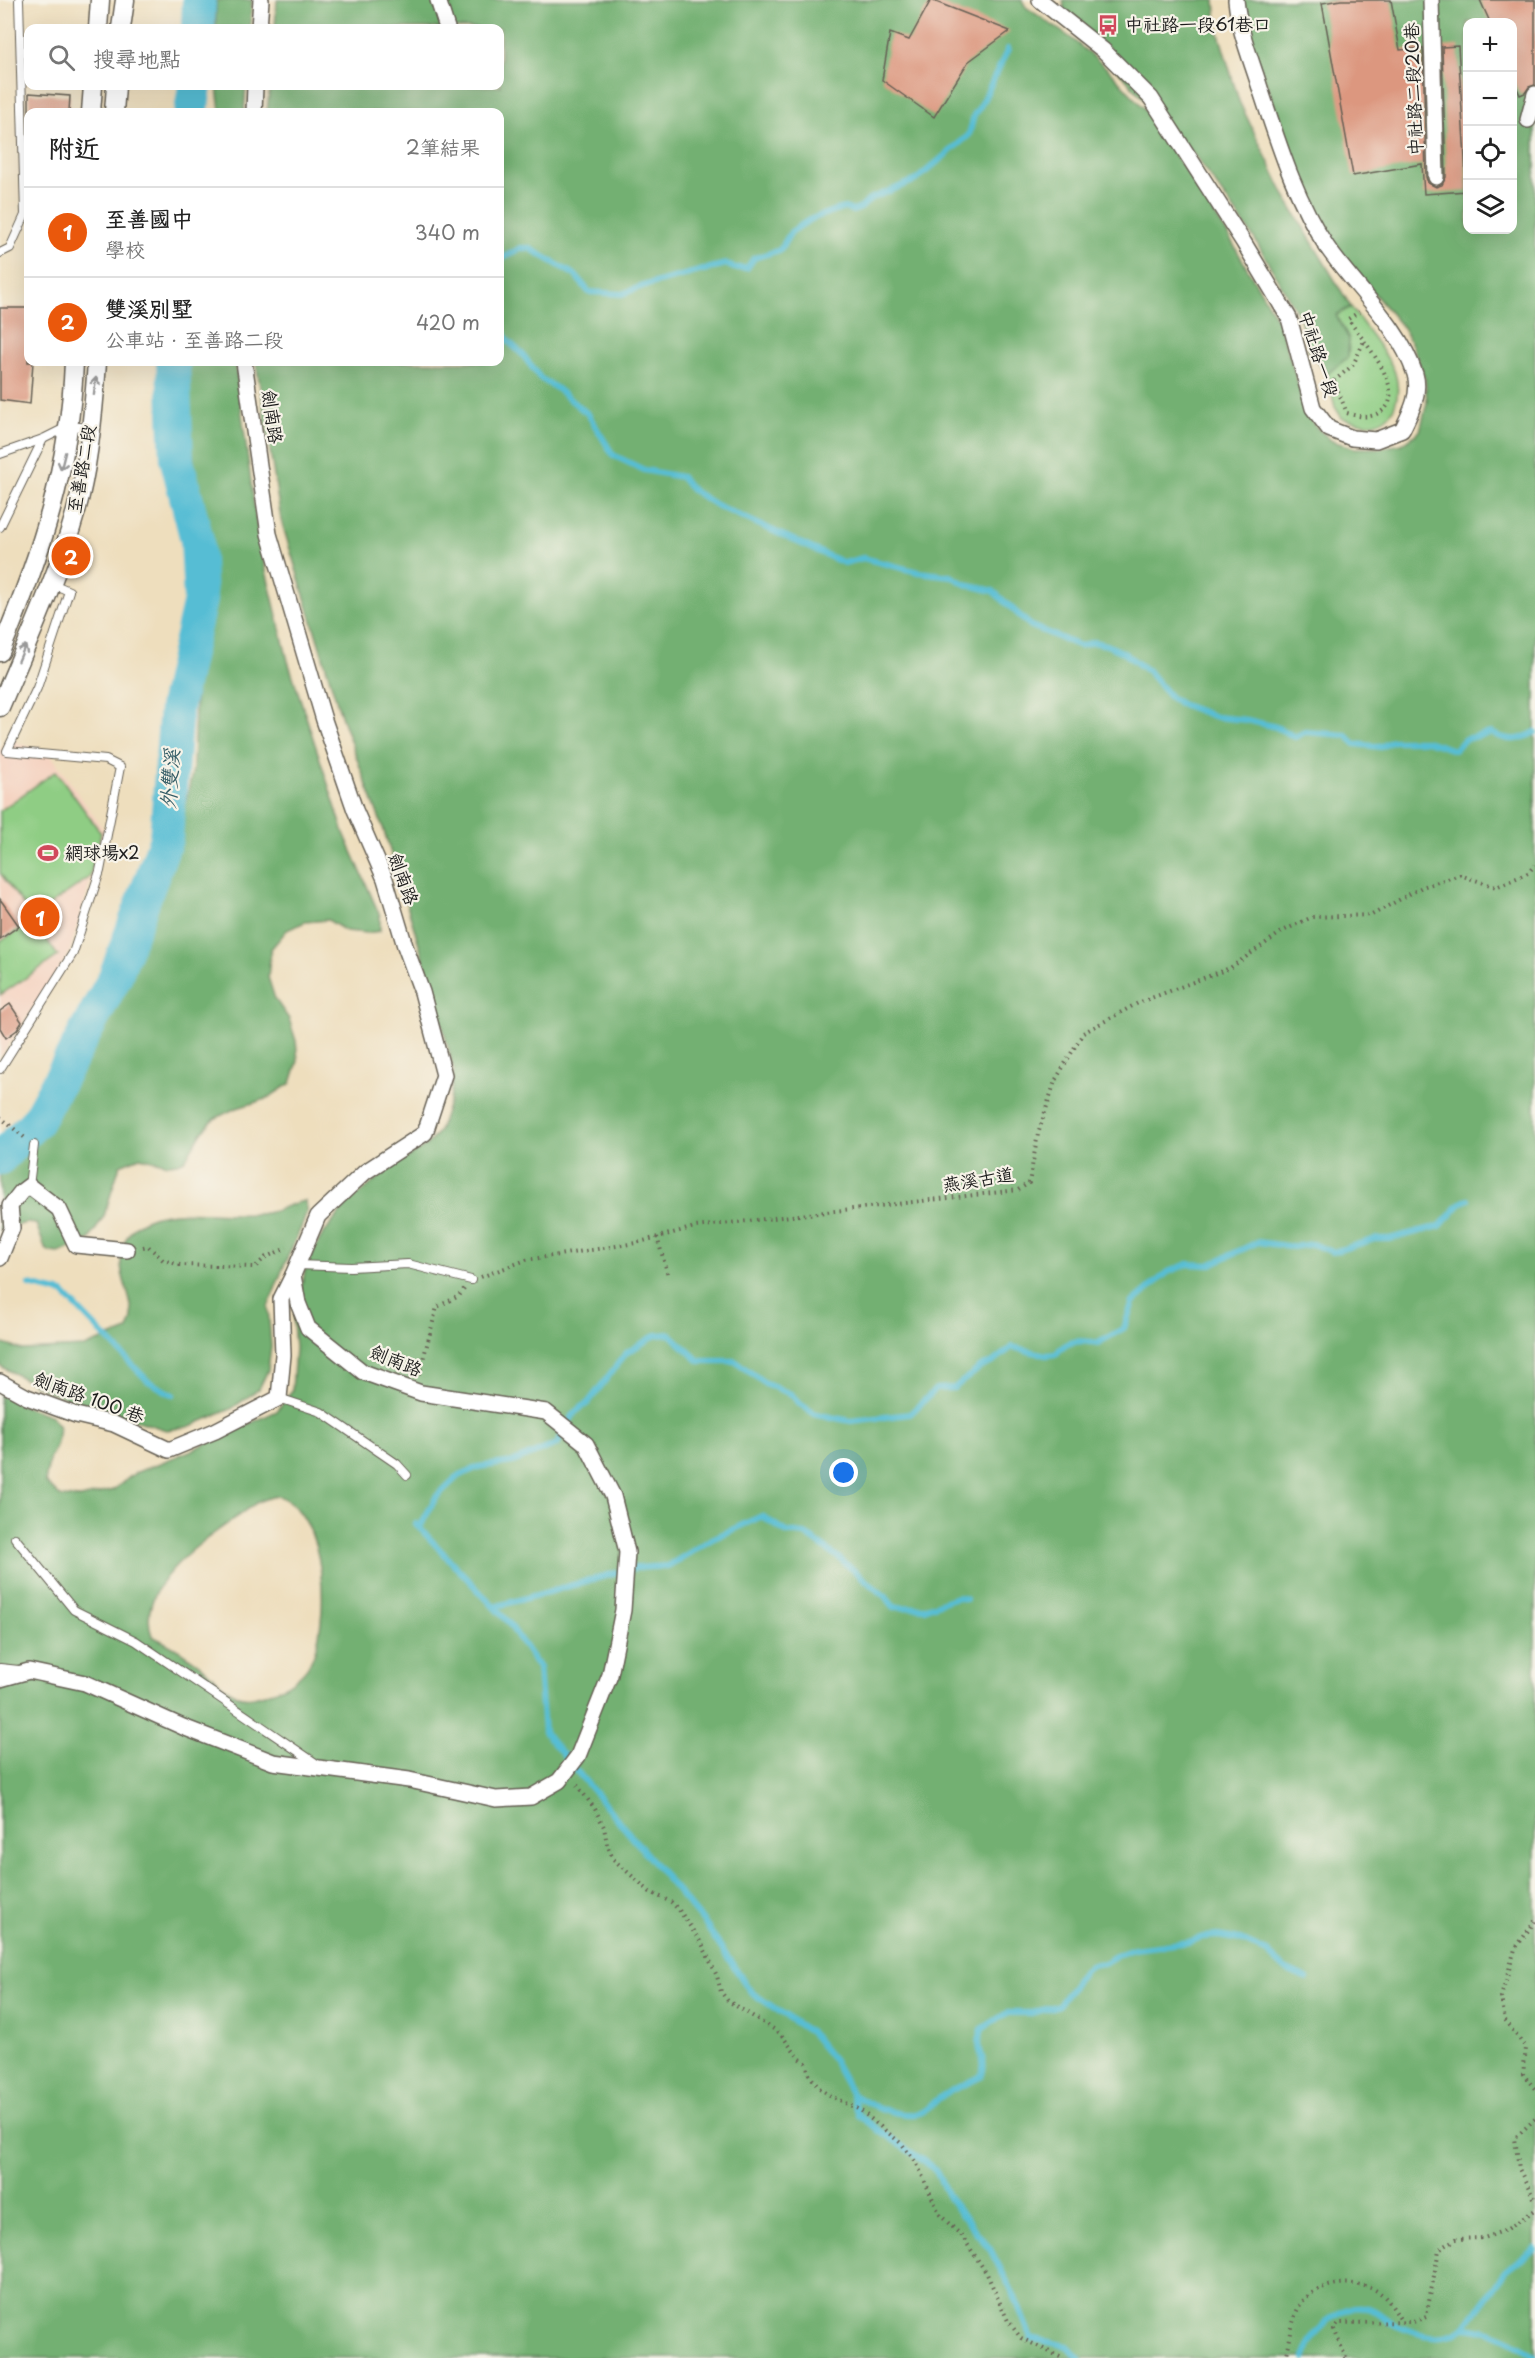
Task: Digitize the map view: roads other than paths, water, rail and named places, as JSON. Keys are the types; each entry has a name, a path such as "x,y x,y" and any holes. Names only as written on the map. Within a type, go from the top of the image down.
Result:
{"street":[{"path":"98,24 100,0"},
{"path":"122,24 125,0"},
{"path":"260,24 261,0"},
{"path":"438,0 446,24"},
{"name":"中社路一段","path":"1040,0 1103,50 1150,98 1244,243 1289,318 1313,408 1329,429 1352,438 1376,440 1402,430 1414,405 1416,377 1403,347 1328,247 1303,204 1276,136 1239,22 1236,0"},
{"path":"1059,0 1062,19"},
{"name":"中社路二段20巷","path":"1431,0 1436,177"},
{"path":"91,108 93,90"},
{"path":"114,108 116,90"},
{"path":"254,108 255,90"},
{"path":"1528,120 1535,94"},
{"name":"至善路二段","path":"0,652 26,592 45,537 67,446 74,366"},
{"name":"至善路二段","path":"0,707 52,583 76,509 90,428 97,366"},
{"name":"劍南路","path":"0,1679 29,1671 85,1683 183,1727 273,1762 409,1780 496,1799 531,1797 559,1781 578,1756 610,1675 623,1610 627,1552 613,1496 586,1444 546,1412 421,1393 363,1372 308,1328 298,1303 296,1270 318,1216 364,1172 425,1133 444,1075 422,992 405,946 385,879 355,810 324,720 269,534 245,366"},
{"path":"0,1258 12,1228 10,1206 29,1186 59,1209 76,1245 127,1250"},
{"path":"279,1398 284,1355 281,1299 296,1270"},
{"name":"劍南路 100 巷","path":"0,1382 27,1397 76,1415 114,1424 169,1450 214,1431 279,1398"}],"lane":[{"path":"19,0 24,179"},
{"path":"0,252 10,248 24,217"},
{"path":"0,454 43,440 69,426 90,428"},
{"path":"0,527 43,440"},
{"path":"0,1069 73,953 100,871 120,767 106,760 7,751 37,688 69,591 52,583"},
{"path":"29,1186 34,1145"},
{"path":"296,1270 408,1264 471,1280"},
{"path":"279,1398 321,1412 397,1464 406,1475"},
{"path":"15,1538 74,1610 136,1641 323,1768"},
{"path":"0,1668 29,1671"}],"waterway":[{"name":"外雙溪","path":"198,24 199,0"},
{"path":"504,258 520,248 529,248 575,275 589,292 622,294 643,286 726,264 734,268 747,268 754,258 780,250 791,232 809,220 835,210 845,208 853,211 861,208 870,199 916,180 969,135 974,115 1008,49"},
{"name":"外雙溪","path":"192,108 194,90"},
{"path":"504,334 540,378 588,414 613,455 644,470 681,477 692,490 716,505 844,563 863,558 918,572 951,576 965,584 993,591 1031,626 1080,646 1093,642 1107,645 1124,653 1149,672 1170,697 1181,704 1216,717 1247,720 1276,727 1295,737 1305,732 1346,735 1355,744 1381,747 1392,741 1427,741 1454,750 1465,739 1491,733 1513,739 1523,738 1535,732"},
{"name":"外雙溪","path":"0,1158 37,1121 115,977 166,839 176,707 200,600 197,540 177,461 173,366"},
{"path":"420,1527 436,1497 458,1476 478,1467 513,1462 557,1444 575,1412 588,1403 626,1353 656,1335 670,1334 699,1361 735,1361 766,1384 791,1394 800,1404 815,1414 851,1421 910,1414 936,1389 954,1388 1012,1347 1046,1355 1056,1354 1070,1343 1086,1341 1098,1343 1124,1328 1133,1302 1168,1272 1188,1264 1209,1265 1258,1242 1293,1247 1312,1244 1333,1252 1375,1239 1389,1239 1440,1226 1461,1203 1468,1199"},
{"path":"29,1285 63,1293 148,1381 173,1395"},
{"path":"494,1607 636,1568 668,1566 712,1539 762,1516 786,1532 805,1534 835,1555 886,1597 894,1607 926,1608 957,1597 966,1599"},
{"path":"416,1524 508,1622 539,1668 544,1732 705,1924 751,1992 811,2033 833,2060 852,2095 859,2116 935,2169 949,2198 990,2249 1014,2295 1031,2338 1067,2346 1079,2358"},
{"path":"853,2095 890,2112 915,2114 928,2109 942,2096 980,2077 983,2068 979,2044 982,2029 1007,2013 1032,2013 1059,2005 1090,1965 1104,1963 1134,1949 1218,1936 1241,1940 1267,1952 1285,1969 1307,1979"},
{"path":"1305,2358 1313,2339 1328,2321 1347,2309 1358,2307 1372,2309 1395,2325 1422,2335 1440,2336 1457,2332 1465,2327 1506,2271 1535,2249"},
{"path":"1465,2327 1503,2337 1535,2358"}],"place":[{"name":"中社路一段61巷口","path":"1108,25"},
{"name":"雙溪別墅","path":"71,556"},
{"name":"網球場x2","path":"48,853"},
{"name":"至善國中","path":"40,917"}]}
